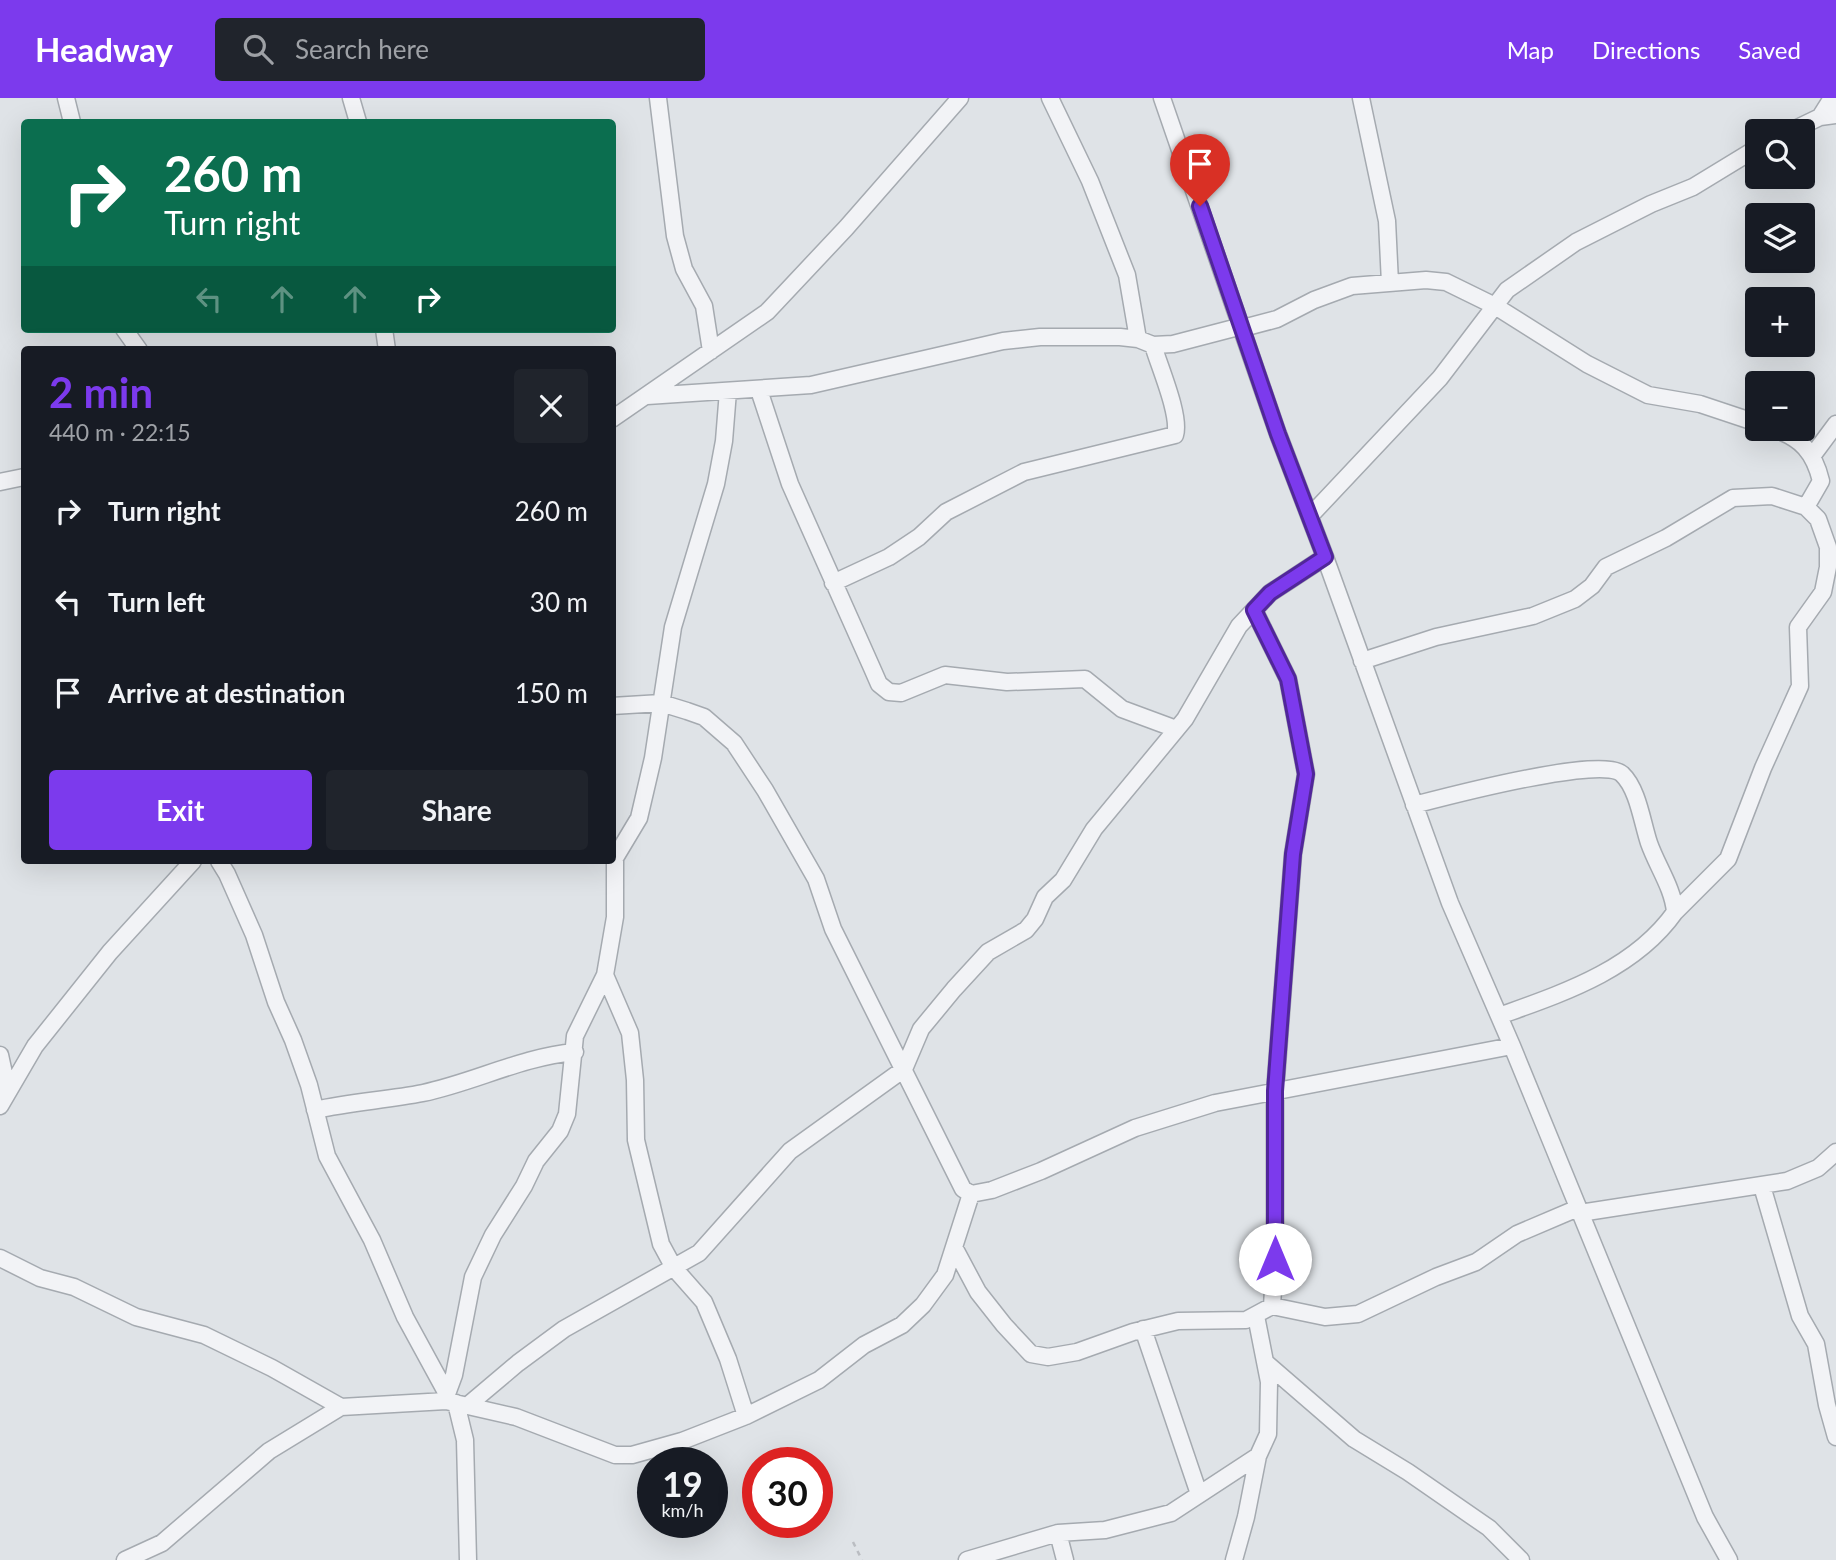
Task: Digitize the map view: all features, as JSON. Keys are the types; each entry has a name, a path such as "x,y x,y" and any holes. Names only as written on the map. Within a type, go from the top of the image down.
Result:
{"street":[{"path":"66,98 71,119"},
{"path":"351,98 357,119"},
{"path":"658,98 675,236 684,269 704,306 711,351"},
{"path":"616,416 766,312 846,228 960,98"},
{"path":"833,583 890,557 919,537 946,512 1024,472 1175,435 1175,411 1146,342 1127,275 1090,181 1050,98"},
{"path":"1162,98 1278,434 1450,903 1512,1046 1705,1517 1729,1560"},
{"path":"1362,98 1387,221 1390,284"},
{"path":"1828,116 1834,99"},
{"path":"1310,516 1440,378 1507,290 1576,242 1651,204 1693,187 1745,155"},
{"path":"647,396 811,385 1003,341 1040,337 1173,344 1277,319 1314,300 1352,286 1426,280 1447,282 1495,306 1587,364 1648,395 1700,404 1745,419"},
{"path":"759,390 781,461 880,684 890,692 901,693 945,675 1007,682 1085,679 1122,709 1177,729"},
{"path":"616,849 639,818 653,758 673,627 716,484 724,442 728,391"},
{"path":"1813,455 1836,424"},
{"path":"1800,441 1813,455 1821,481 1806,507"},
{"path":"1362,661 1436,637 1533,616 1575,599 1592,586 1606,567 1666,538 1733,498 1772,496 1806,507 1818,519 1828,547 1828,567 1823,592 1798,627 1800,686 1763,768 1728,859 1628,959 1576,989 1499,1016"},
{"path":"454,1401 518,1363 564,1329 674,1268 709,1244 790,1151 904,1069 921,1029 931,1014 979,960 1026,930 1035,919 1045,897 1063,880 1094,829 1185,719 1229,642 1254,610 1270,593 1325,557"},
{"path":"1254,610 1288,679 1306,774 1293,854 1275,1091 1275,1259 1272,1306"},
{"path":"616,706 661,703 704,717 741,752 816,879 833,929 904,1069 929,1125 963,1189 971,1194 992,1190 1041,1171 1135,1128 1215,1103 1512,1046"},
{"path":"1413,804 1587,768 1616,769 1624,775 1631,789 1650,845 1674,897 1675,912"},
{"path":"4,1099 34,1046 110,952 190,864"},
{"path":"221,864 254,934 276,1002 309,1085 327,1156 372,1240 405,1317 454,1401 465,1440 468,1560"},
{"path":"454,1401 454,1375 473,1277 536,1161 560,1132 568,1114 575,1036 582,1017 605,975 615,916 614,864"},
{"path":"605,975 630,1033 635,1080 636,1140 661,1244 674,1268 704,1302 728,1359 746,1416"},
{"path":"316,1110 346,1103 422,1093 513,1064 547,1055 575,1052"},
{"path":"0,1055 4,1099"},
{"path":"954,1247 978,1292 1031,1354 1048,1357 1077,1352 1143,1329 1178,1321 1246,1320 1272,1306 1325,1317 1358,1314 1436,1277 1476,1262 1517,1234 1579,1210 1787,1181 1818,1168 1836,1152"},
{"path":"1762,1186 1800,1316 1816,1344 1826,1405 1836,1437"},
{"path":"125,1560 162,1543 269,1451 341,1407 454,1401 516,1417 615,1455 632,1455 682,1441 746,1416 819,1380 864,1345 902,1325 923,1305 945,1275 971,1194"},
{"path":"0,1258 40,1278 74,1287 136,1317 204,1335 272,1368 341,1407"},
{"path":"1234,1560 1258,1456 1268,1434 1269,1382 1256,1316"},
{"path":"1143,1329 1199,1494"},
{"path":"1265,1362 1354,1439 1408,1472 1489,1528 1521,1560"},
{"path":"967,1560 1058,1533 1105,1530 1171,1513 1258,1456"},
{"path":"1058,1533 1065,1560"}],"path":[{"path":"853,1542 862,1560"}],"route":[{"path":"1200,206 1278,434 1325,557 1270,593 1254,610 1288,679 1306,774 1293,854 1275,1091 1275,1259"}]}
